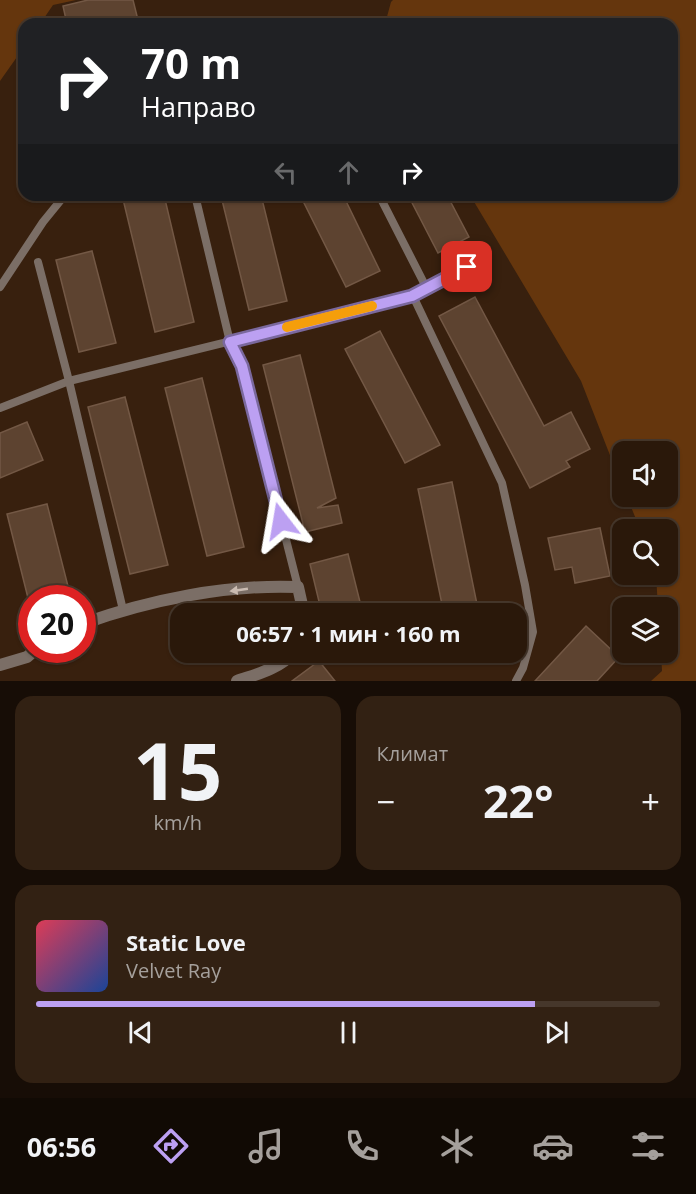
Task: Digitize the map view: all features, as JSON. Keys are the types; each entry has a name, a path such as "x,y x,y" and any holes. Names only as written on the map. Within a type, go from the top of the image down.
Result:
{"street":[{"path":"96,619 123,610 192,596 250,588 298,587 302,603"},
{"path":"0,665 18,660"},
{"path":"237,681 272,669 282,663"}],"lane":[{"path":"0,286 43,222 60,201"},
{"path":"196,201 230,342 242,366 298,587"},
{"path":"382,201 427,289"},
{"path":"0,408 69,381 412,296 487,257"},
{"path":"38,262 69,381 123,610"},
{"path":"412,296 502,483 533,632 523,668 516,681"}],"shaded area":[{"path":"0,0 76,0 53,5 44,18 18,18 18,56 0,81"},
{"path":"393,0 696,0 696,681 651,681 662,671 662,663 678,663 678,597 657,597 657,585 678,585 678,519 636,519 631,507 678,507 678,441 612,441 612,460 581,381 474,201 678,201 678,18 387,18"}],"building":[{"path":"88,0 133,0 138,18 66,18 63,6"},
{"path":"123,201 165,201 194,322 155,332"},
{"path":"222,201 262,201 287,301 249,310"},
{"path":"303,201 346,201 380,271 346,287"},
{"path":"411,201 450,201 469,237 438,253"},
{"path":"92,251 116,343 79,352 56,260"},
{"path":"475,297 544,426 571,412 590,449 566,461 570,467 530,488 439,316"},
{"path":"380,331 440,445 405,463 345,349"},
{"path":"300,355 336,498 317,508 338,505 342,523 305,532 263,365"},
{"path":"202,378 244,547 207,556 165,388"},
{"path":"125,397 168,565 130,574 88,407"},
{"path":"27,422 43,460 0,478 0,433"},
{"path":"452,482 477,603 442,603 418,489"},
{"path":"47,504 68,585 25,585 7,514"},
{"path":"600,528 610,576 575,583 572,567 555,570 548,538"},
{"path":"348,554 360,603 319,603 310,564"},
{"path":"586,626 612,650 614,663 597,681 535,681"},
{"path":"316,663 321,663 335,681 292,681"}],"slow traffic":[{"path":"287,327 372,306"}],"route":[{"path":"281,521 242,366 230,342 412,296 467,267"}]}
